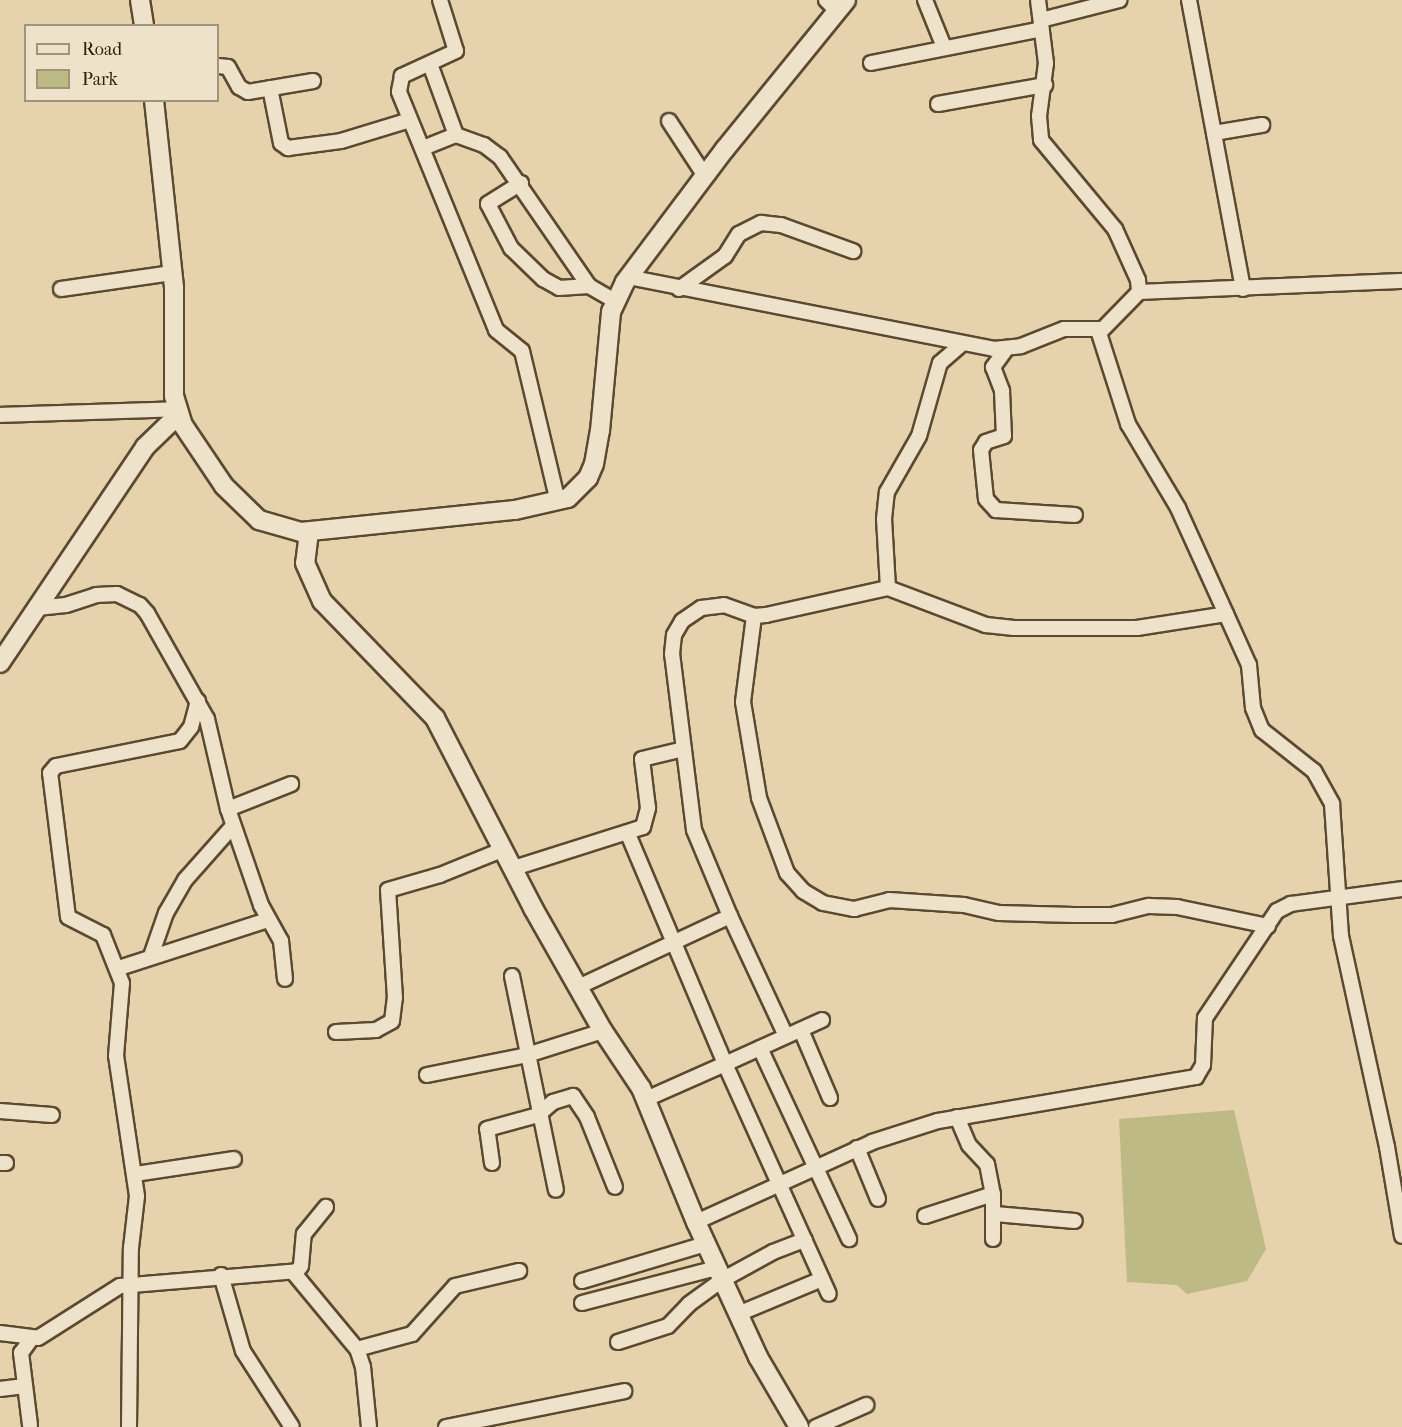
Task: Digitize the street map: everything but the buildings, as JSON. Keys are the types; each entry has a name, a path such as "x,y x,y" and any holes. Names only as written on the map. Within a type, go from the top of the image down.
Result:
{"main road":[{"path":"140,0 144,24"},
{"path":"154,102 172,273 172,371 177,412 211,469 248,512 279,529 309,532 515,510 558,502 578,490 594,464 608,327 615,301 628,277 839,2"},
{"path":"0,663 145,447 177,412"},
{"path":"309,532 305,563 322,601 435,718 578,987 646,1099 719,1274 758,1357 800,1427"}],"street":[{"path":"440,0 456,51 398,80 399,92 496,330 522,351 558,502"},
{"path":"926,0 944,47"},
{"path":"1038,0 1045,85 1039,116 1041,140 1114,229 1135,270 1138,292"},
{"path":"871,63 1041,25 1119,0"},
{"path":"1189,0 1243,289"},
{"path":"430,64 456,135"},
{"path":"219,66 228,67 243,91 313,81"},
{"path":"938,104 1045,85"},
{"path":"270,88 281,143 288,148 341,141 410,120"},
{"path":"669,121 705,176"},
{"path":"1214,133 1262,125"},
{"path":"423,148 456,135 484,145 521,183 589,286 615,301"},
{"path":"521,183 488,204 511,248 543,279 559,288 589,286"},
{"path":"679,289 725,256 739,234 761,223 781,225 853,251"},
{"path":"61,289 172,273"},
{"path":"628,277 962,344 1007,348 1064,329 1100,329 1138,292 1402,282"},
{"path":"1100,329 1131,431 1178,508 1249,665 1253,708 1262,730 1314,771 1328,795 1337,834 1335,898 1402,1236"},
{"path":"888,588 884,519 887,492 919,436 940,363 962,344"},
{"path":"1007,348 993,367 1002,391 1004,436 986,442 981,450 987,500 996,510 1075,515"},
{"path":"0,415 177,412"},
{"path":"786,1036 694,830 672,654 674,635 682,621 714,605 754,616 888,588 986,625 1014,628 1137,628 1226,614"},
{"path":"37,608 66,605 96,595 129,598 147,613 198,701 212,733 233,826 268,920 281,941 285,979"},
{"path":"754,616 743,702 759,798 787,873 803,891 823,903 854,909 889,900 964,905 999,913 1074,915 1113,915 1149,906 1177,907 1268,926"},
{"path":"129,1427 135,1174 116,1056 122,982 119,968 103,935 68,917 51,769 180,741 191,727 198,701"},
{"path":"514,868 628,834 647,821 642,759 684,749"},
{"path":"228,809 291,784"},
{"path":"151,956 166,913 185,879 233,826"},
{"path":"628,834 724,1064 829,1294"},
{"path":"336,1032 376,1030 392,1021 395,998 388,890 440,875 504,849"},
{"path":"696,1222 857,1148 957,1117 1196,1077 1203,1065 1205,1018 1283,907 1402,889"},
{"path":"578,987 730,915"},
{"path":"119,968 268,920"},
{"path":"512,976 538,1115 556,1190"},
{"path":"646,1099 822,1020"},
{"path":"801,1030 830,1098"},
{"path":"427,1075 527,1056 603,1031"},
{"path":"760,1048 849,1239"},
{"path":"492,1163 488,1129 538,1115 554,1102 573,1096 578,1098 615,1187"},
{"path":"0,1111 52,1115"},
{"path":"957,1117 969,1145 987,1164 995,1214 993,1239"},
{"path":"857,1148 878,1199"},
{"path":"135,1174 234,1160"},
{"path":"925,1216 993,1194"},
{"path":"0,1333 32,1338 66,1324 108,1292 131,1284 221,1275 293,1272 302,1266 303,1234 326,1207"},
{"path":"995,1214 1075,1221"},
{"path":"582,1303 719,1274 805,1240"},
{"path":"582,1281 705,1244"},
{"path":"357,1349 412,1334 455,1286 519,1270"},
{"path":"293,1272 357,1349 363,1367 369,1427"},
{"path":"618,1342 668,1326 719,1274"},
{"path":"221,1275 243,1351 292,1427"},
{"path":"738,1314 822,1279"},
{"path":"30,1425 21,1353 32,1338"},
{"path":"0,1389 25,1386"},
{"path":"446,1427 624,1391"},
{"path":"816,1427 866,1405"}],"green space":[{"path":"1234,1110 1266,1249 1247,1281 1187,1294 1177,1285 1127,1282 1119,1119"}]}
